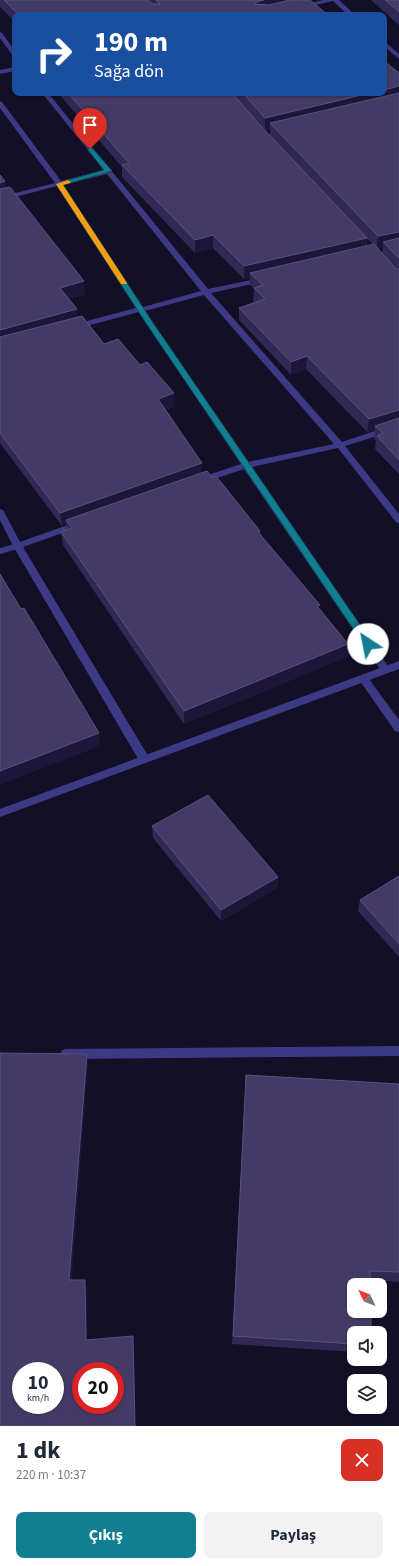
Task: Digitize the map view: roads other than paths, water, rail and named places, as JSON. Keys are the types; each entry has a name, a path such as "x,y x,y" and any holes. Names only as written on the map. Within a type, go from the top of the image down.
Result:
{"street":[{"path":"296,8 334,0 348,12"},
{"path":"0,34 12,51"},
{"path":"387,46 399,57"},
{"path":"0,72 12,70"},
{"path":"47,96 206,292 340,445 399,520"},
{"path":"0,103 59,184 141,310 385,669"},
{"path":"0,199 108,171"},
{"path":"67,329 206,292 275,276"},
{"path":"187,486 246,465 340,445 399,426"},
{"path":"0,512 18,546 144,759"},
{"path":"0,551 92,520"},
{"path":"0,813 399,665"},
{"path":"363,678 399,728"},
{"path":"56,1054 399,1051"}]}
